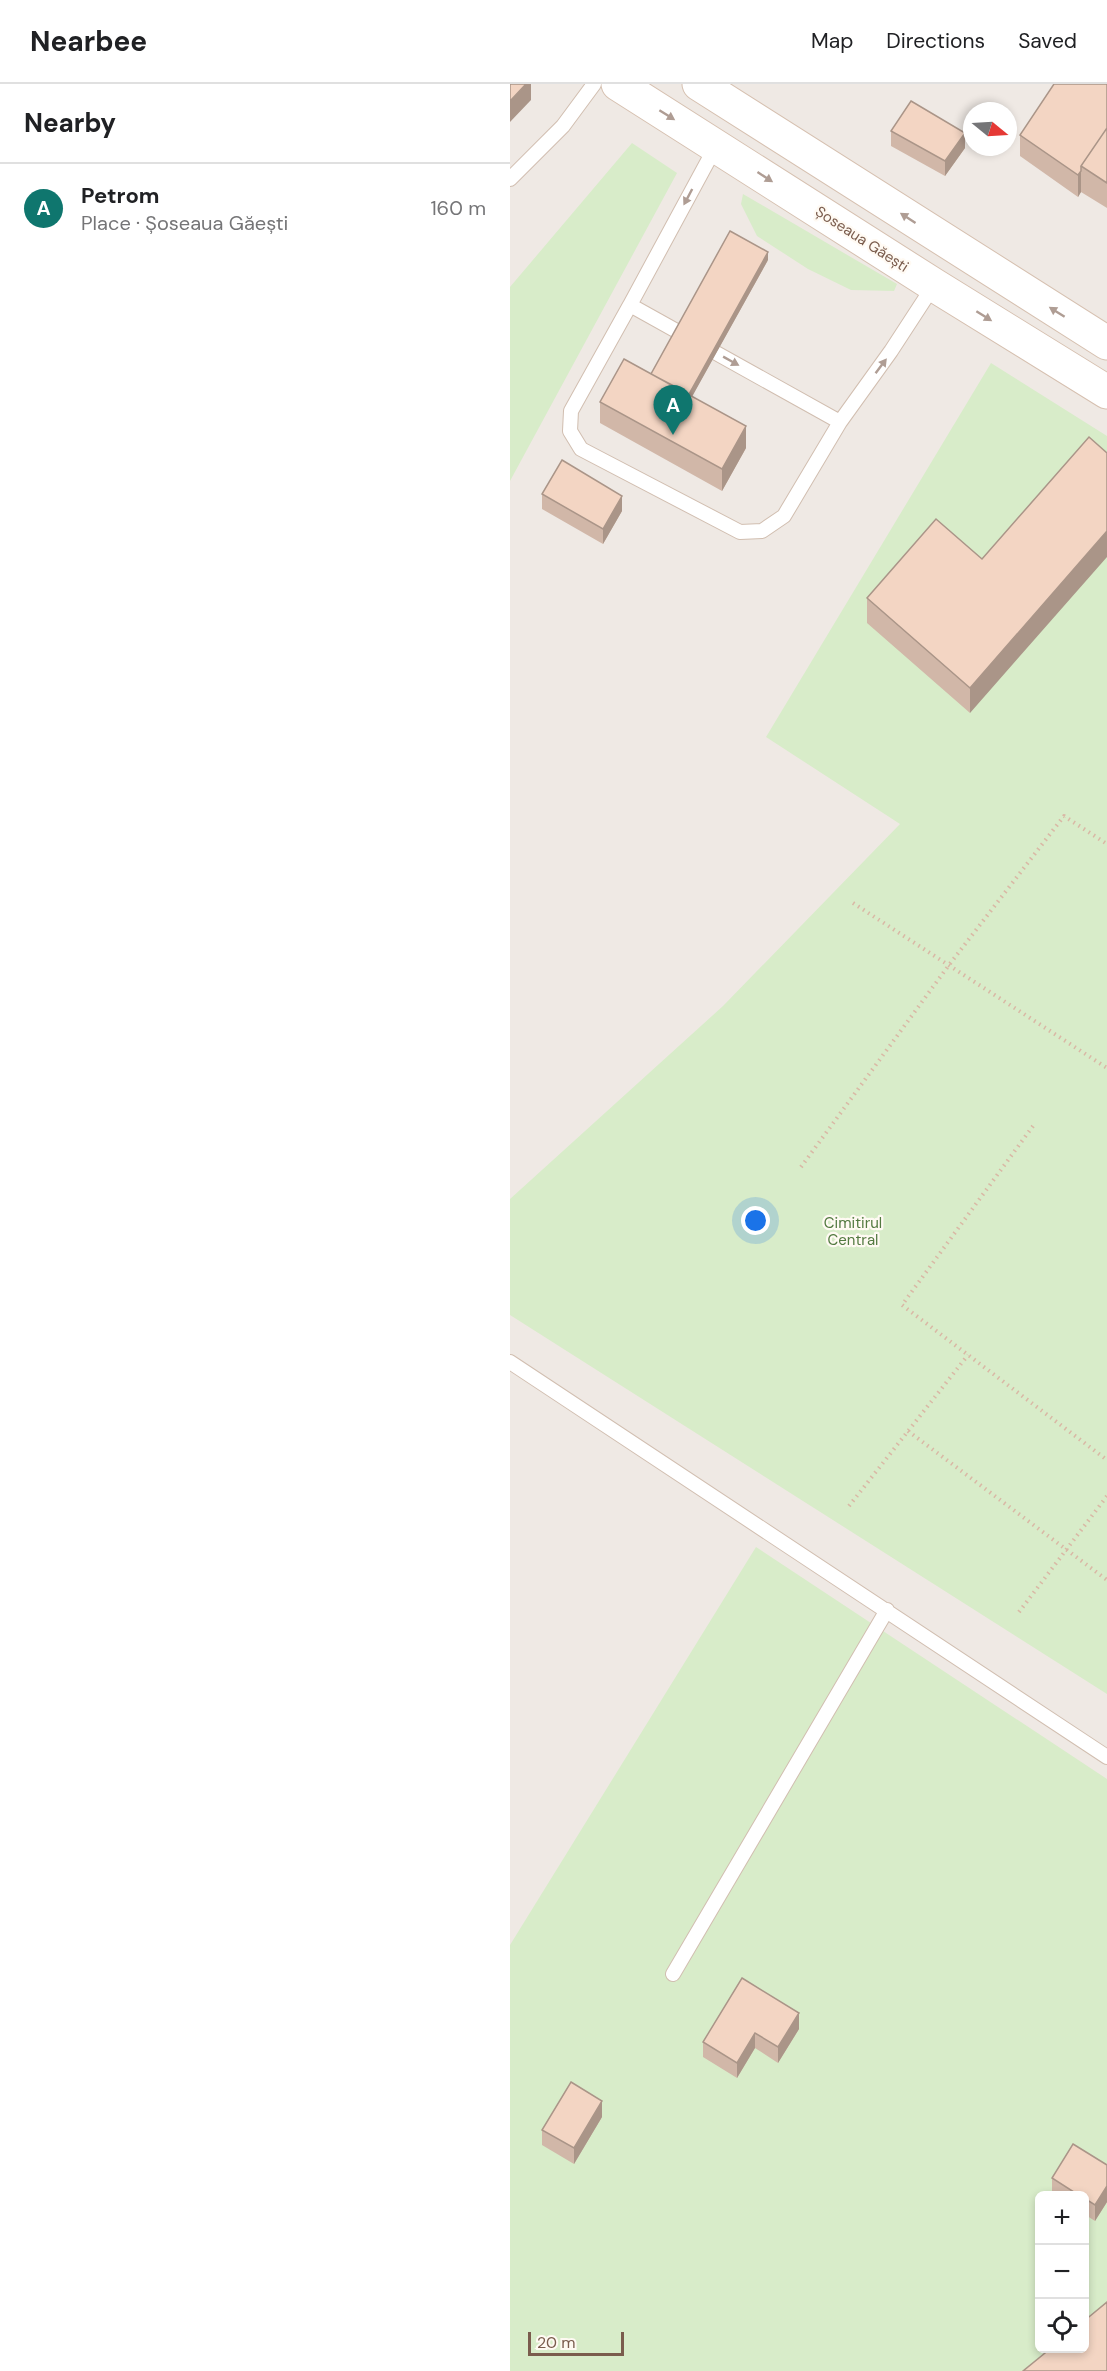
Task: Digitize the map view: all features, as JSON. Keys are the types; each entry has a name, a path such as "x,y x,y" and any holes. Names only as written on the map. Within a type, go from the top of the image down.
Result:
{"main road":[{"name":"Șoseaua Găești","path":"618,84 1107,392"},
{"path":"699,84 1107,343"},
{"path":"716,146 740,110"},
{"path":"934,285 958,249"}],"lane":[{"path":"511,177 563,126 594,84"},
{"path":"716,146 571,411 570,431 581,449 740,532 762,531 784,516 840,422 891,351 934,285"},
{"path":"630,305 840,422"},
{"path":"510,1362 1107,1757"},
{"path":"673,1974 887,1610"}],"path":[{"path":"801,1167 949,965 1064,816 1107,844"},
{"path":"853,903 1107,1068"},
{"path":"1033,1125 902,1305 1107,1460"},
{"path":"849,1506 968,1355"},
{"path":"908,1431 1107,1580"},
{"path":"1019,1612 1107,1496"}],"shaded area":[{"path":"510,84 1107,84 1107,2371 510,2371"}],"green space":[{"path":"632,143 677,173 510,481 510,287"},
{"path":"743,194 897,284 894,291 851,290 808,269 757,236 741,204"},
{"name":"Cimitirul Central","path":"991,363 1107,436 1107,1694 510,1315 510,1199 723,1006 900,824 766,737"},
{"path":"756,1547 1107,1779 1107,2371 510,2371 510,1945"}],"building":[{"path":"510,84 526,84 510,101"},
{"path":"1054,84 1107,84 1107,128 1081,166 1078,175 1020,135"},
{"path":"911,101 963,132 963,136 945,161 891,131"},
{"path":"1107,128 1107,183 1081,166"},
{"path":"730,231 768,252 689,394 651,374"},
{"path":"624,359 746,426 722,469 600,402"},
{"path":"1089,437 1107,453 1107,531 970,688 867,598 936,519 982,559"},
{"path":"562,460 622,496 603,529 542,494"},
{"path":"742,1978 799,2013 778,2047 755,2033 737,2063 703,2042"},
{"path":"571,2082 602,2101 574,2148 542,2130"},
{"path":"1073,2144 1107,2165 1107,2186 1095,2205 1089,2201 1089,2191 1072,2191 1052,2178"},
{"path":"1107,2302 1107,2371 1023,2371 1045,2353 1089,2353 1089,2317"}],"place":[{"name":"Petrom","path":"673,435"}]}
